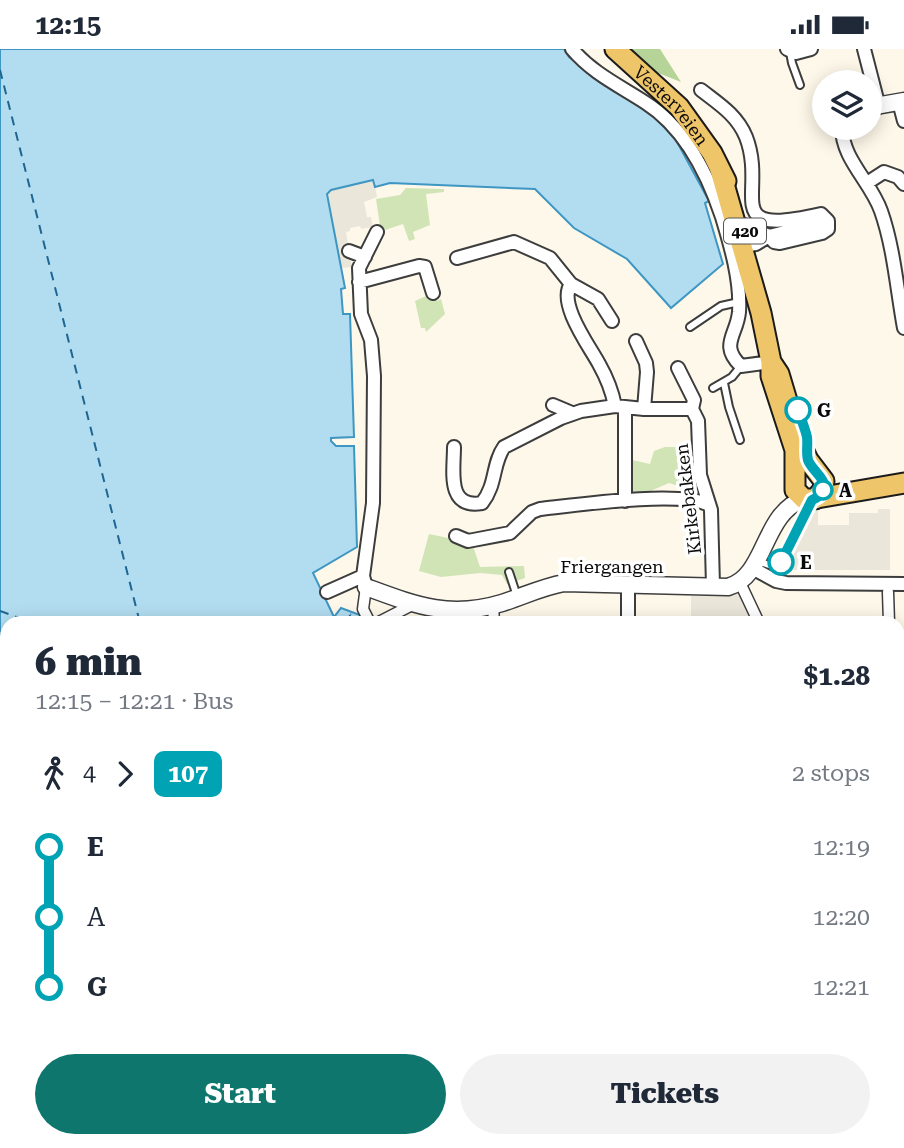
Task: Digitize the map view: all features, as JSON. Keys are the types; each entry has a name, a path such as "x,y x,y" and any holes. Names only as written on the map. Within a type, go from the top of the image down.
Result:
{"main road":[{"name":"Vesterveien","path":"615,49 680,107 695,126 720,170 744,236 748,300 771,362 779,374 799,441 808,483"},
{"name":"Vesterveien","path":"771,362 771,376 808,483"},
{"path":"808,483 854,488 904,483"}],"street":[{"path":"572,49 586,64 662,114 694,156 711,187 734,264 748,300 729,347 732,356 741,366 771,362"},
{"path":"789,51 796,53 811,49"},
{"path":"864,49 868,70"},
{"path":"701,90 733,115 745,136 751,157 752,206 756,214 768,220 788,221 821,213 828,222 828,229 822,233 791,241 774,242 769,236"},
{"path":"882,105 902,101 904,121"},
{"path":"843,140 882,212 904,328"},
{"path":"867,183 884,172 898,177 904,184"},
{"path":"744,236 769,236 825,222"},
{"path":"366,616 363,609 373,503 374,376 371,340 361,314 359,268 377,232"},
{"path":"744,236 757,244 769,236"},
{"path":"457,258 514,242 550,258 571,284 598,299 612,321"},
{"path":"349,251 365,257"},
{"path":"359,282 419,266 425,267 433,293"},
{"path":"571,284 567,299 570,309 620,407 625,501"},
{"path":"636,341 646,363 644,409"},
{"name":"Kirkebakken","path":"678,368 694,400 692,409 698,421 700,475 709,505 713,532 713,586"},
{"path":"553,405 572,413"},
{"path":"454,447 454,488 458,497 464,503 482,503 491,491 500,453 505,447 572,413 620,407 692,409"},
{"path":"756,616 741,586 771,529 808,483"},
{"path":"456,536 468,541 510,533 532,512 540,509 677,498 702,501 709,505"},
{"path":"754,564 776,581 786,583 904,584"},
{"name":"Friergangen","path":"365,582 444,616 494,605 540,587 598,578 628,585 741,586"},
{"path":"327,592 365,582"},
{"path":"628,585 628,616"},
{"path":"888,592 889,616"},
{"path":"391,616 414,604"},
{"path":"494,605 494,616"}],"lane":[{"path":"789,51 800,85"},
{"path":"690,327 721,306 748,300"},
{"path":"713,388 724,383 741,366"},
{"path":"724,383 740,440"},
{"path":"785,395 798,410 801,419"},
{"path":"754,564 769,565 781,562 808,483 807,437"},
{"path":"509,572 517,598"}],"green space":[{"path":"628,49 660,49 681,82 648,69"},
{"path":"406,188 444,189 444,192 426,194 430,225 413,232 415,239 409,241 403,224 385,230 380,226 376,199 400,195"},
{"path":"435,292 437,301 441,299 445,314 426,332 425,328 421,328 415,301"},
{"path":"665,447 680,447 693,458 696,495 688,489 669,483 632,499 627,490 628,459 650,464 654,451"},
{"path":"429,534 472,543 480,567 524,566 525,578 507,584 502,575 480,573 441,577 419,571"}],"shaded area":[{"path":"374,180 377,197 364,202 367,217 371,217 373,227 361,229 360,226 350,228 350,231 346,232 352,267 341,268 328,193"},
{"path":"878,509 890,509 890,570 782,570 811,511 818,511 818,525 849,525 849,513 878,513"},
{"path":"743,589 756,616 691,616 691,596 719,596"}],"water":[{"path":"0,49 564,49 569,57 653,115 676,140 709,201 705,203 723,264 671,308 627,259 574,228 535,189 390,183 375,187 373,180 331,190 327,194 345,288 341,289 343,314 350,314 354,437 331,438 331,441 336,446 354,446 357,547 313,573 334,616 0,616"},
{"path":"341,608 360,616 335,616"}],"ferry route":[{"path":"0,70 138,616"},
{"path":"0,611 14,616"}],"bus line":[{"name":"107","path":"781,562 812,500 821,494 824,485 822,476 808,460 807,437 798,410"}],"place":[{"name":"G","path":"798,410"},
{"name":"A","path":"823,490"},
{"name":"E","path":"781,562"}]}
